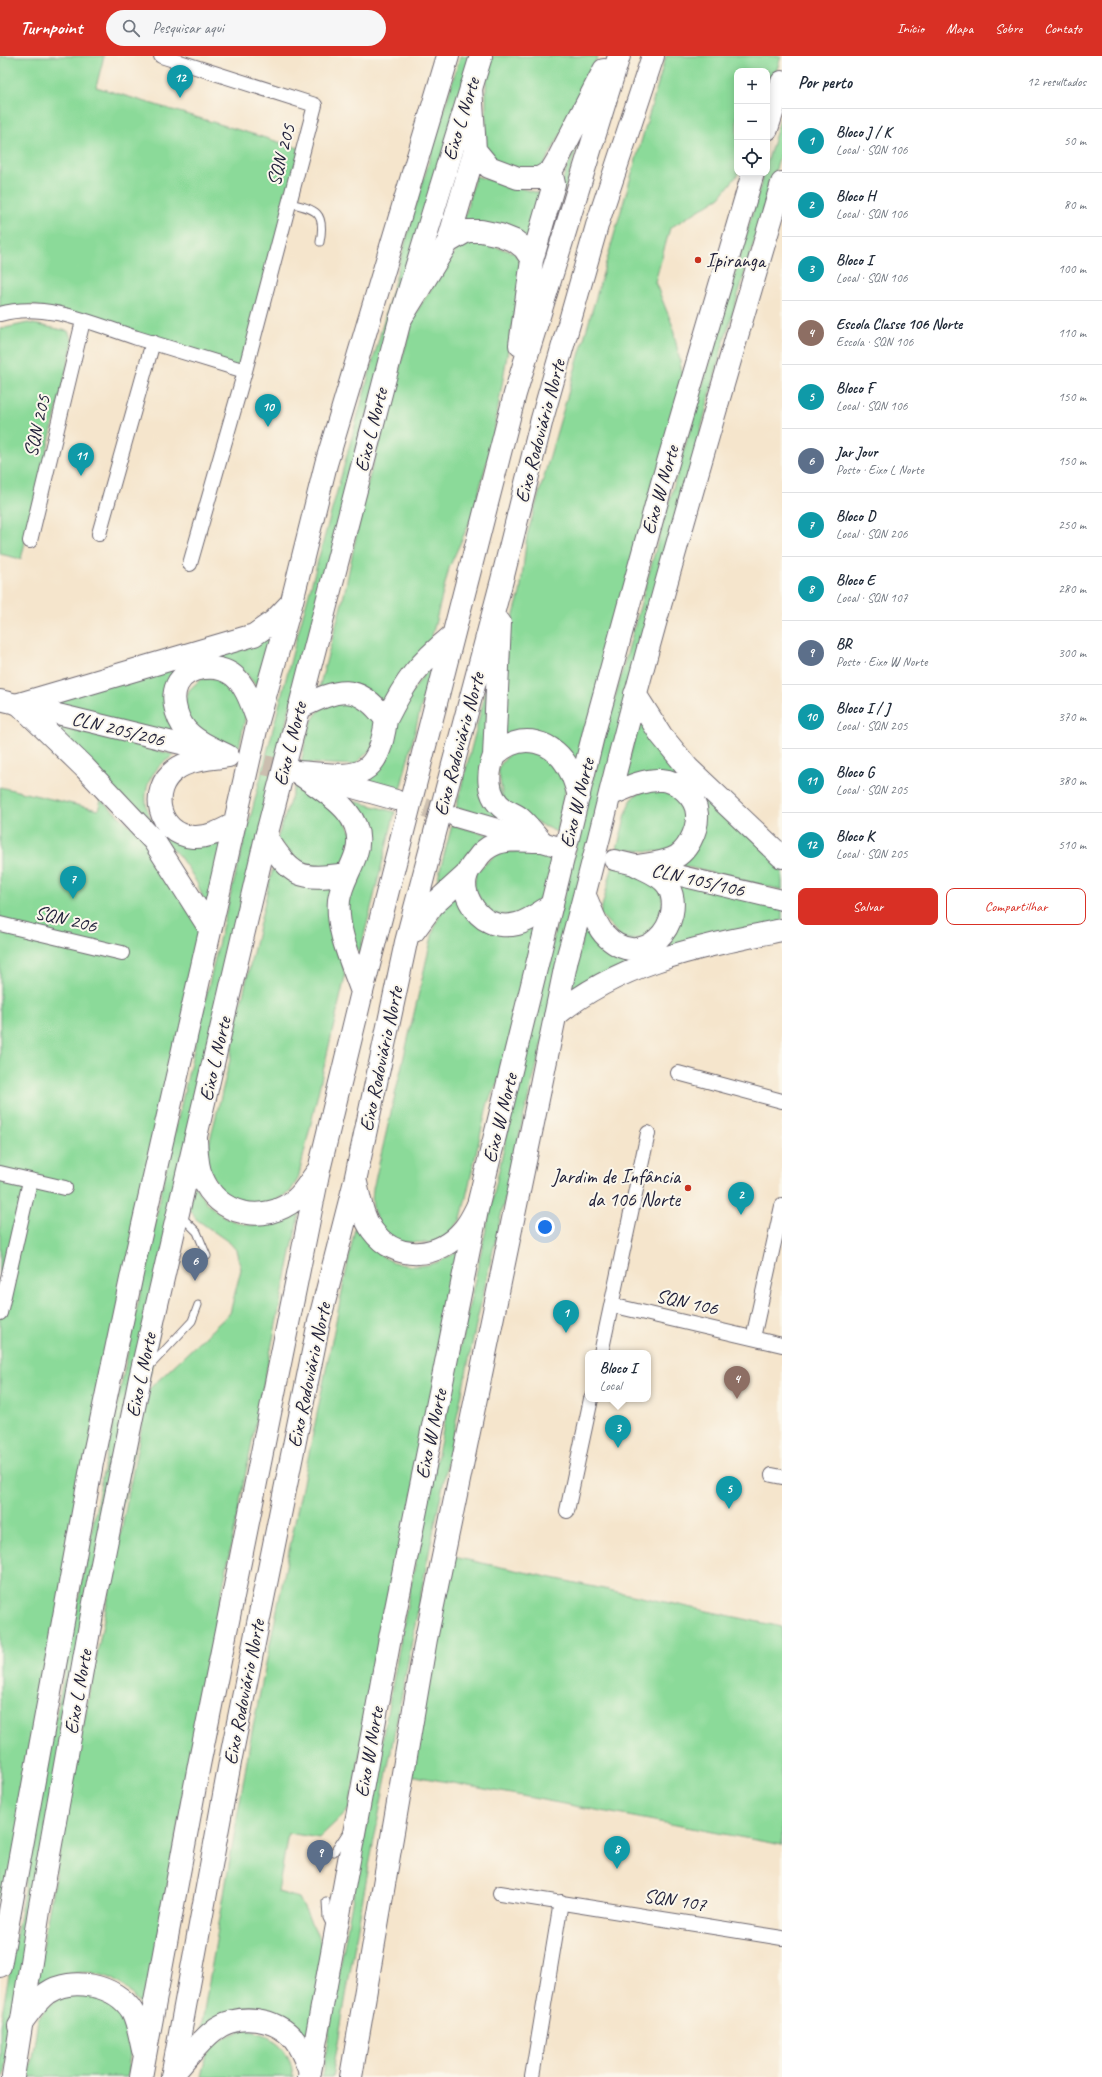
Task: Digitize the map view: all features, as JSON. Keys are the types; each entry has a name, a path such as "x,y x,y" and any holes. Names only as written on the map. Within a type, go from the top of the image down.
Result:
{"main road":[{"name":"Eixo L Norte","path":"0,1966 91,1470 135,1260 258,721 292,601 326,464 448,56"},
{"name":"Eixo L Norte","path":"13,2077 20,2026 94,1603 140,1378 178,1213 266,837 400,320 481,56"},
{"path":"475,150 489,167 518,178 539,178 551,171 572,135 611,56"},
{"name":"Eixo Rodoviário Norte","path":"141,2077 201,1758 319,1170 362,992 516,394 619,56"},
{"name":"Eixo Rodoviário Norte","path":"172,2075 231,1757 319,1322 355,1181 406,942 502,580 542,419 598,222 653,56"},
{"path":"770,120 782,82"},
{"path":"400,320 448,242 475,150 471,87"},
{"path":"516,394 523,322 532,260 554,184 551,171"},
{"name":"Eixo W Norte","path":"310,2074 390,1638 478,1205 579,795 662,483 752,176"},
{"name":"Eixo W Norte","path":"351,2077 426,1639 567,959 585,896 635,694 688,503 782,183"},
{"path":"448,242 467,231 487,232 515,241 524,248 532,260"},
{"path":"502,580 494,756 488,776 490,788 495,800 503,808 519,817 548,843"},
{"path":"9,702 254,635 274,621 292,601"},
{"path":"295,772 342,775 359,773 366,769 376,760 383,744 386,720 410,676 430,653 453,635"},
{"path":"232,757 190,735 180,721 175,702 177,685 181,680 196,670 209,667 226,670 234,676 245,689 258,721"},
{"path":"299,708 326,695 348,692 360,695 372,702 386,720"},
{"path":"635,694 661,735 688,768 782,857"},
{"path":"9,702 85,768 154,841 210,929"},
{"path":"494,756 502,747 512,743 528,740 542,744 557,753 570,771 579,795"},
{"path":"232,757 184,765 175,770 164,781 158,800 160,812 168,825 185,836 195,837 215,834 234,824"},
{"path":"295,772 346,809 354,821 359,843 356,856 347,874 339,899 338,915 341,932 362,992"},
{"path":"610,795 633,785 662,780 673,783 687,793 697,812 694,832 683,851 672,859 638,866"},
{"path":"266,837 285,864 295,872 308,876 327,877 347,874"},
{"path":"406,942 433,905 466,875 482,852 492,845 515,840 548,843"},
{"path":"585,896 598,926 611,941 629,950 648,947 661,935 669,922 672,914 670,894 668,886 661,879 638,866"},
{"path":"466,875 465,886 468,898 489,922 497,924 516,924 524,922 552,905"},
{"path":"555,1016 584,993 647,964 687,950 782,930"},
{"path":"196,1141 201,1175 204,1182 224,1205 241,1213 256,1215 272,1212 296,1199 319,1170"},
{"path":"355,1181 363,1215 372,1230 386,1243 405,1253 427,1253 445,1244 464,1229 478,1205"},
{"path":"20,2026 34,2005 53,1989 64,1986 92,1986 118,1996 126,2003 133,2013 144,2055"},
{"path":"172,2075 213,2031 226,2022 247,2019 276,2026 295,2041 310,2074"}],"street":[{"name":"SQN 205","path":"161,56 315,106 245,371 190,564"},
{"path":"0,314 27,310 46,312 83,321 245,371"},
{"name":"SQN 205","path":"30,541 83,321"},
{"path":"99,534 153,342"},
{"name":"CLN 205/206","path":"9,702 232,757"},
{"path":"295,772 396,800"},
{"path":"456,817 548,843"},
{"name":"CLN 105/106","path":"614,860 782,900"},
{"name":"SQN 206","path":"0,924 122,953"},
{"path":"678,1073 782,1101"},
{"path":"602,1350 648,1133"},
{"path":"0,1174 66,1188"},
{"path":"0,1313 30,1181"},
{"path":"753,1338 782,1206"},
{"name":"SQN 106","path":"611,1306 782,1345"},
{"path":"566,1511 590,1402"},
{"name":"SQN 107","path":"500,1893 782,1938"},
{"path":"532,2077 561,1902"}],"lane":[{"path":"289,203 312,208 319,214 323,230 320,242"},
{"path":"178,1213 197,1232 207,1256"},
{"path":"140,1378 192,1321 198,1305"},
{"path":"334,1852 356,1821"},
{"path":"326,1901 327,1918 335,1937"}],"green space":[{"path":"0,56 104,56 96,87 302,149 241,376 34,305 0,313"},
{"path":"460,56 473,56 287,718 3,2077 0,2077 0,2025 49,1752 104,1467 166,1170 222,928 292,655 411,222"},
{"path":"491,56 598,56 564,128 540,172 493,163 486,153 486,73"},
{"path":"666,56 781,56 770,92 770,68 734,68 734,176 737,176 720,197 670,228 655,282 672,324 684,381 578,766 572,756 501,745 507,639 520,593 527,535"},
{"path":"782,113 782,149 721,352 524,1115 476,1325 427,1562 362,1903 332,2077 322,2077 334,2000 411,1584 464,1329 515,1098 587,800 659,537 763,176 770,176 770,153"},
{"path":"580,137 533,301 557,197 571,156"},
{"path":"475,176 542,194 530,238 464,220"},
{"path":"475,241 513,252 521,261 520,280 492,443 472,517 449,568 431,640 385,709 318,692 344,595 365,493 415,314 458,247 463,243"},
{"path":"28,323 68,331 73,342 21,559 0,554 0,329"},
{"path":"279,629 257,687 245,672 184,673 180,739 40,704"},
{"path":"433,660 399,794 349,781 396,717"},
{"path":"225,678 247,709 238,753 193,731 183,707 189,690 201,679"},
{"path":"489,679 486,745 509,822 456,808"},
{"path":"333,699 368,706 381,738 355,765 301,763 307,735 313,720 324,706"},
{"path":"640,716 646,733 658,749 782,864 782,890 675,864 683,860 692,791 623,784"},
{"path":"43,722 175,755 164,762 155,771 150,781 146,791 148,813 162,834 226,833 207,915 203,898 197,884 179,856"},
{"path":"514,747 547,753 568,777 557,832 522,816 503,799 498,768"},
{"path":"655,785 685,800 688,834 666,852 617,849 628,806 634,796"},
{"path":"295,786 342,814 354,839 341,866 309,874 277,839"},
{"path":"0,787 98,810 101,800 144,838 205,928 0,1941"},
{"path":"343,798 395,812 359,956 345,906 364,855"},
{"path":"452,825 506,839 433,896"},
{"path":"553,851 546,890 536,904 507,919 488,913 474,888 476,872 499,852"},
{"path":"274,863 331,885 345,977 298,1179 290,1192 263,1208 223,1196 205,1160 230,1060 240,1008"},
{"path":"613,865 644,874 662,890 663,918 646,938 624,940 600,914"},
{"path":"670,878 782,908 782,924 568,1000 587,918 591,927 655,947"},
{"path":"460,888 468,912 539,917 503,1071 488,1102 461,1219 441,1243 391,1242 378,1223 373,1205 373,1189 433,932 442,909"},
{"path":"194,1184 204,1199 215,1210 228,1219 243,1224 257,1225 272,1223 287,1216 301,1205 218,1610 180,1813 145,2017 132,1995 123,1986 101,1975 77,1973 64,1976 34,1992 75,1767 149,1389 230,1313 241,1269 236,1250 230,1243 196,1219 189,1209"},
{"path":"356,1223 365,1239 376,1251 389,1260 404,1265 419,1266 434,1263 449,1256 464,1246 349,1809 319,1838 288,1833 278,1892 299,1898 325,1951 307,2054 284,2026 200,2034 251,1737"},
{"path":"449,1556 782,1627 782,1845 410,1775"},
{"path":"71,1990 110,1998 133,2032 127,2077 29,2077 38,2020 47,2006"},
{"path":"247,2030 266,2036 280,2045 289,2058 293,2077 201,2077 206,2058 215,2045 228,2036"}],"tunnel":[{"path":"235,758 294,772"},
{"path":"396,800 456,817"},
{"path":"556,846 610,859"}],"place":[{"name":"Bloco K","path":"180,98"},
{"name":"Ipiranga","path":"698,260"},
{"name":"Bloco I / J","path":"268,427"},
{"name":"Bloco G","path":"81,476"},
{"name":"Bloco D","path":"73,899"},
{"name":"Jardim de Infância da 106 Norte","path":"688,1188"},
{"name":"Bloco H","path":"741,1215"},
{"name":"Jar Jour","path":"195,1281"},
{"name":"Bloco J / K","path":"566,1333"},
{"name":"Escola Classe 106 Norte","path":"737,1399"},
{"name":"Bloco I","path":"618,1448"},
{"name":"Bloco F","path":"729,1509"},
{"name":"Bloco E","path":"617,1869"},
{"name":"BR","path":"320,1873"}]}
